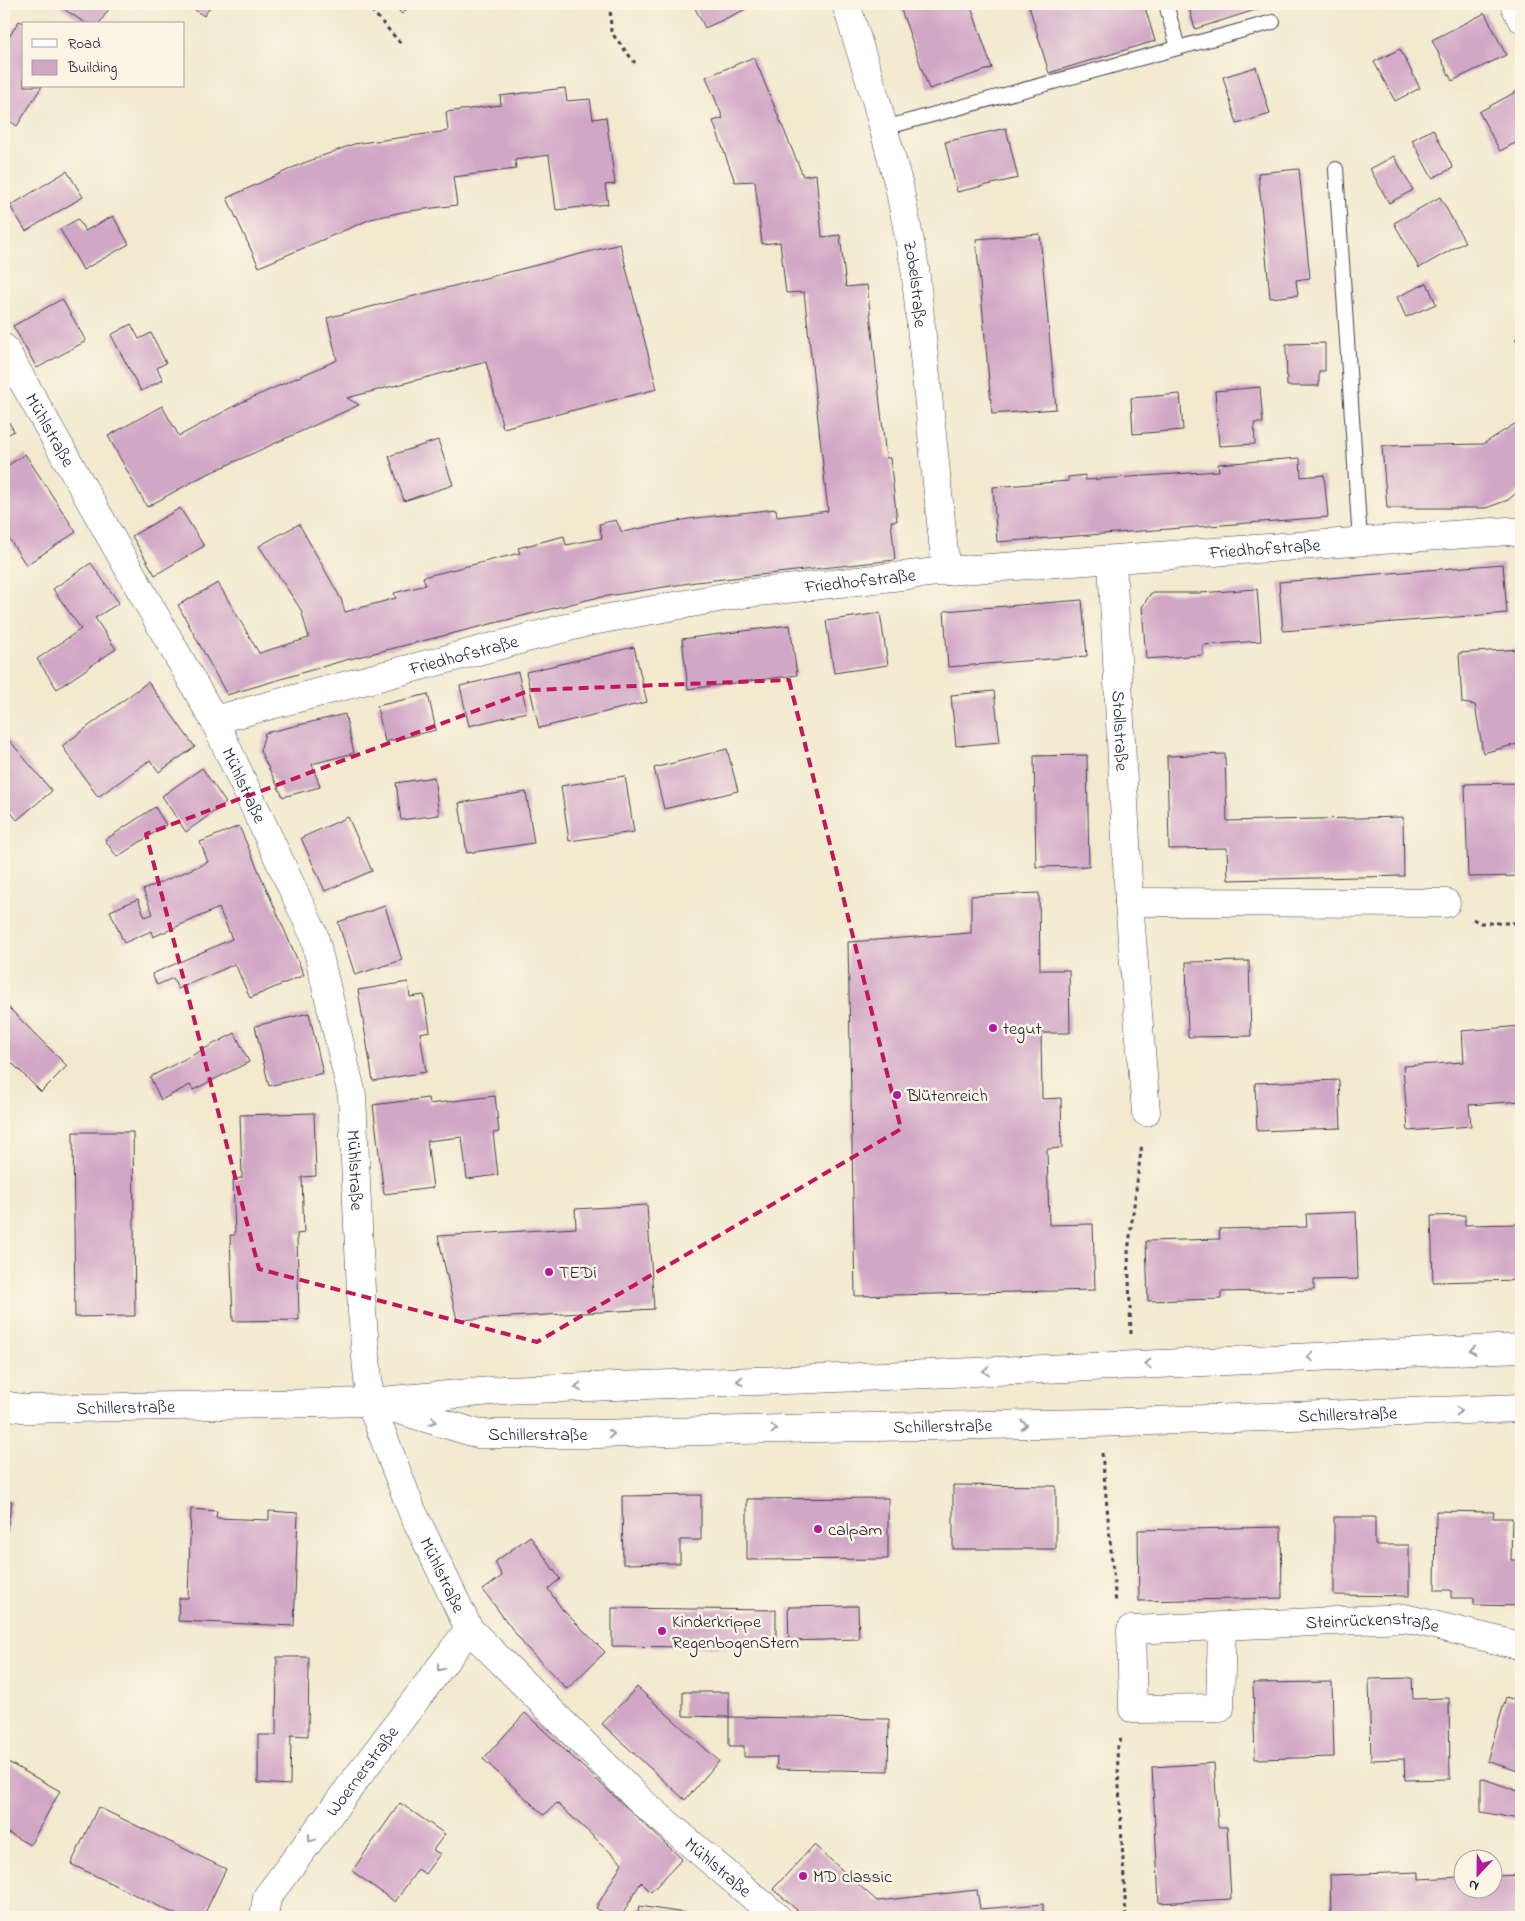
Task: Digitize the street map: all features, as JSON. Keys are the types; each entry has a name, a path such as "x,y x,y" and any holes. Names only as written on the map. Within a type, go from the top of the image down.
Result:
{"street":[{"name":"Zobelstraße","path":"846,4 884,128 899,186 914,268 946,571"},
{"path":"1514,4 1521,18"},
{"name":"Mühlstraße","path":"4,348 214,720 314,935 352,1095 362,1312 370,1402 412,1511 469,1629 643,1803 777,1917"},
{"name":"Friedhofstraße","path":"214,720 592,621 741,594 946,571 1508,531 1521,533"},
{"name":"Stollstraße","path":"1112,560 1129,902 1146,1112"},
{"path":"1129,902 1446,903"},
{"name":"Schillerstraße","path":"4,1405 27,1408 370,1402 503,1390 815,1379 1521,1348"},
{"name":"Schillerstraße","path":"370,1402 479,1434 596,1434 818,1428 1096,1424 1521,1408"},
{"name":"Steinrückenstraße","path":"1131,1630 1405,1618 1521,1646"},
{"path":"1131,1630 1133,1709 1220,1708 1222,1626"},
{"name":"Woernerstraße","path":"264,1917 268,1897 469,1629"}],"lane":[{"path":"1166,4 1178,48"},
{"path":"884,128 1273,22"},
{"path":"1336,169 1360,542"}],"path":[{"path":"366,4 403,46"},
{"path":"610,4 611,32 635,64"},
{"path":"1446,903 1480,924 1521,923"},
{"path":"1130,1297 1128,1252 1146,1112"},
{"path":"1096,1424 1101,1449 1114,1600 1131,1630"},
{"path":"1126,1917 1117,1748 1133,1709"}],"highlighted area":[{"path":"789,680 901,1129 537,1342 259,1269 146,834 531,690"}],"building":[{"path":"56,4 112,4 100,22 84,22"},
{"path":"186,4 212,4 204,16"},
{"path":"392,4 412,4 402,14"},
{"path":"693,4 757,4 705,28"},
{"path":"899,4 970,4 992,68 929,89"},
{"path":"1037,4 1144,4 1155,41 1049,73 1029,6"},
{"path":"1188,4 1267,4 1268,6 1195,29"},
{"path":"1485,13 1506,55 1452,81 1432,40"},
{"path":"19,21 22,22 22,88 41,88 17,126 4,117 4,45"},
{"path":"1400,49 1420,88 1395,101 1374,62"},
{"path":"754,57 803,176 816,174 822,237 840,235 846,287 867,285 886,458 890,458 897,521 891,521 895,560 696,582 595,598 342,661 227,695 178,605 218,583 259,653 309,638 301,610 259,546 299,524 341,599 345,612 396,598 394,593 426,585 423,577 520,553 518,548 564,536 566,545 602,538 599,524 616,520 622,532 688,519 776,509 777,517 828,511 804,292 786,293 780,242 762,244 755,181 735,182 713,121 723,118 706,77"},
{"path":"1256,67 1270,114 1237,124 1223,77"},
{"path":"565,88 567,101 590,99 593,119 606,117 615,184 605,185 608,204 556,210 549,155 515,160 516,169 453,177 457,205 402,212 371,219 259,267 227,198 301,164 354,144 448,131 446,112 501,105 500,96"},
{"path":"1521,89 1521,140 1500,151 1479,112"},
{"path":"1006,128 1018,178 957,192 945,142"},
{"path":"1433,129 1453,168 1432,178 1412,140"},
{"path":"1394,156 1413,190 1389,203 1370,169"},
{"path":"1299,169 1310,278 1296,280 1298,295 1270,298 1258,173"},
{"path":"67,171 83,197 26,231 10,206"},
{"path":"1440,197 1465,242 1419,268 1394,223"},
{"path":"113,216 129,244 83,270 60,229 78,219 85,231"},
{"path":"1040,234 1056,409 992,414 976,239"},
{"path":"620,244 657,389 503,428 486,362 347,398 359,405 201,477 147,507 108,436 162,406 179,436 240,403 337,360 327,318"},
{"path":"1427,283 1436,304 1406,317 1397,297"},
{"path":"62,299 86,341 37,368 13,326"},
{"path":"131,324 139,339 151,333 166,363 157,368 163,380 141,391 111,335"},
{"path":"1521,335 1521,350 1515,339"},
{"path":"1325,343 1325,371 1319,371 1319,386 1287,386 1286,344"},
{"path":"1260,387 1263,423 1254,423 1255,444 1219,446 1215,391"},
{"path":"1180,394 1183,430 1133,434 1131,398"},
{"path":"4,414 14,431 4,437"},
{"path":"1521,420 1521,489 1508,500 1486,508 1387,508 1382,446 1483,444"},
{"path":"438,440 453,485 404,501 389,456"},
{"path":"25,454 76,532 26,565 4,531 4,468"},
{"path":"1300,458 1301,477 1324,475 1328,517 997,542 993,487 1068,481 1068,477 1085,475 1085,480 1219,471 1218,464"},
{"path":"180,508 204,546 155,575 132,536"},
{"path":"91,563 119,603 95,618 116,649 57,689 37,659 81,629 53,589"},
{"path":"1503,564 1507,613 1283,631 1279,582"},
{"path":"1257,589 1261,641 1203,645 1203,655 1146,659 1142,607 1151,593 1199,593"},
{"path":"1082,600 1087,656 948,667 944,611"},
{"path":"880,613 888,665 834,673 826,621"},
{"path":"790,625 797,675 688,689 682,639"},
{"path":"634,647 647,702 539,728 526,672"},
{"path":"1521,649 1521,743 1483,753 1475,705 1462,703 1459,653"},
{"path":"518,672 527,712 469,726 460,686"},
{"path":"148,682 195,747 159,772 150,760 98,797 62,746"},
{"path":"994,691 1000,742 956,746 951,695"},
{"path":"428,694 436,730 385,742 377,706"},
{"path":"345,714 354,753 312,764 320,787 283,797 260,751 265,733"},
{"path":"4,734 52,791 17,820 4,804"},
{"path":"727,749 738,791 664,809 654,768"},
{"path":"1225,754 1227,821 1403,817 1404,876 1228,880 1227,848 1169,849 1167,756"},
{"path":"1087,755 1089,866 1036,867 1034,756"},
{"path":"202,768 226,803 186,832 162,796"},
{"path":"625,776 634,832 569,841 561,786"},
{"path":"434,777 439,815 401,820 396,783"},
{"path":"1521,783 1521,876 1468,877 1465,784"},
{"path":"526,792 534,843 467,853 459,803"},
{"path":"155,807 166,825 117,857 105,840"},
{"path":"348,817 372,871 325,891 301,838"},
{"path":"239,826 304,975 250,998 235,964 178,989 173,978 157,985 152,974 232,939 219,908 153,937 151,931 124,943 110,911 138,899 145,917 153,914 143,890 208,862 200,842"},
{"path":"1039,893 1040,970 1069,970 1070,1033 1041,1033 1042,1099 1061,1098 1062,1148 1047,1149 1049,1225 1093,1224 1095,1290 855,1296 848,942 971,933 971,896"},
{"path":"385,906 402,960 355,975 338,922"},
{"path":"1249,961 1251,1036 1188,1037 1186,962"},
{"path":"408,982 410,997 424,995 430,1031 420,1033 426,1072 373,1081 358,990"},
{"path":"4,1003 67,1066 41,1092 4,1055"},
{"path":"309,1013 323,1073 269,1086 255,1026"},
{"path":"1521,1026 1521,1101 1469,1105 1471,1126 1408,1131 1403,1066 1464,1062 1462,1031"},
{"path":"235,1033 249,1062 193,1090 190,1085 161,1100 150,1077"},
{"path":"1339,1080 1341,1128 1257,1131 1255,1083"},
{"path":"495,1096 499,1132 493,1133 498,1175 467,1179 462,1137 427,1141 433,1188 384,1194 373,1105 428,1098 429,1104"},
{"path":"314,1113 316,1176 302,1177 304,1233 297,1234 299,1320 233,1321 230,1235 235,1235 233,1179 242,1178 240,1115"},
{"path":"73,1132 133,1132 135,1316 75,1317"},
{"name":"TEDi","path":"647,1205 654,1309 457,1320 438,1236 576,1228 575,1209"},
{"path":"1356,1212 1358,1279 1314,1280 1314,1290 1221,1292 1221,1299 1148,1301 1146,1241 1220,1239 1219,1229 1307,1227 1306,1214"},
{"path":"1465,1215 1465,1225 1521,1224 1521,1280 1433,1282 1431,1216"},
{"path":"953,1485 1056,1486 1056,1549 953,1549"},
{"path":"701,1495 701,1540 680,1540 680,1563 623,1564 622,1496"},
{"name":"calpam","path":"888,1498 888,1559 747,1560 747,1499"},
{"path":"4,1500 12,1501 5,1541 4,1540"},
{"path":"191,1509 217,1511 216,1518 269,1520 269,1511 298,1513 294,1626 178,1621 179,1598 188,1598"},
{"path":"1436,1511 1494,1512 1493,1518 1512,1518 1511,1560 1521,1560 1521,1606 1474,1605 1474,1598 1451,1598 1451,1590 1435,1590"},
{"path":"1334,1517 1375,1517 1375,1545 1409,1545 1409,1596 1334,1595"},
{"path":"1281,1527 1282,1598 1139,1601 1138,1530"},
{"path":"530,1536 560,1579 548,1589 562,1609 605,1652 567,1689 525,1646 483,1590 502,1576 495,1562"},
{"path":"858,1606 859,1639 789,1641 788,1607"},
{"path":"612,1608 776,1610 776,1648 612,1646"},
{"path":"277,1657 309,1657 308,1736 291,1735 290,1785 258,1783 258,1735 276,1735"},
{"path":"1412,1678 1413,1699 1449,1698 1450,1779 1405,1780 1404,1759 1371,1760 1369,1679"},
{"path":"1332,1682 1334,1757 1255,1759 1253,1683"},
{"path":"637,1687 719,1761 685,1800 602,1724"},
{"path":"683,1692 729,1692 729,1717 683,1716"},
{"path":"1506,1697 1521,1702 1521,1772 1487,1761"},
{"path":"525,1713 682,1859 651,1892 641,1882 621,1917 613,1917 596,1908 622,1863 557,1803 544,1815 483,1759"},
{"path":"729,1717 889,1719 888,1771 776,1769 777,1757 744,1757 744,1746 729,1746"},
{"path":"4,1760 60,1791 30,1845 4,1831"},
{"path":"1214,1763 1218,1827 1227,1827 1231,1899 1159,1903 1152,1767"},
{"path":"1481,1778 1521,1792 1519,1819 1481,1812"},
{"path":"400,1803 445,1834 433,1850 440,1854 425,1874 418,1869 395,1902 352,1871"},
{"path":"98,1807 226,1869 203,1917 181,1917 71,1864"},
{"path":"814,1845 877,1901 977,1890 980,1909 1043,1904 1043,1917 805,1917 773,1889"},
{"path":"1419,1872 1419,1879 1452,1877 1452,1898 1502,1898 1502,1876 1521,1875 1521,1917 1331,1917 1330,1875"},
{"path":"639,1906 691,1914 691,1917 637,1917"}],"place":[{"name":"tegut","path":"993,1028"},
{"name":"Blütenreich","path":"897,1095"},
{"name":"TEDi","path":"549,1272"},
{"name":"calpam","path":"818,1529"},
{"name":"Kinderkrippe RegenbogenStern","path":"662,1631"},
{"name":"MD classic","path":"803,1876"}]}
